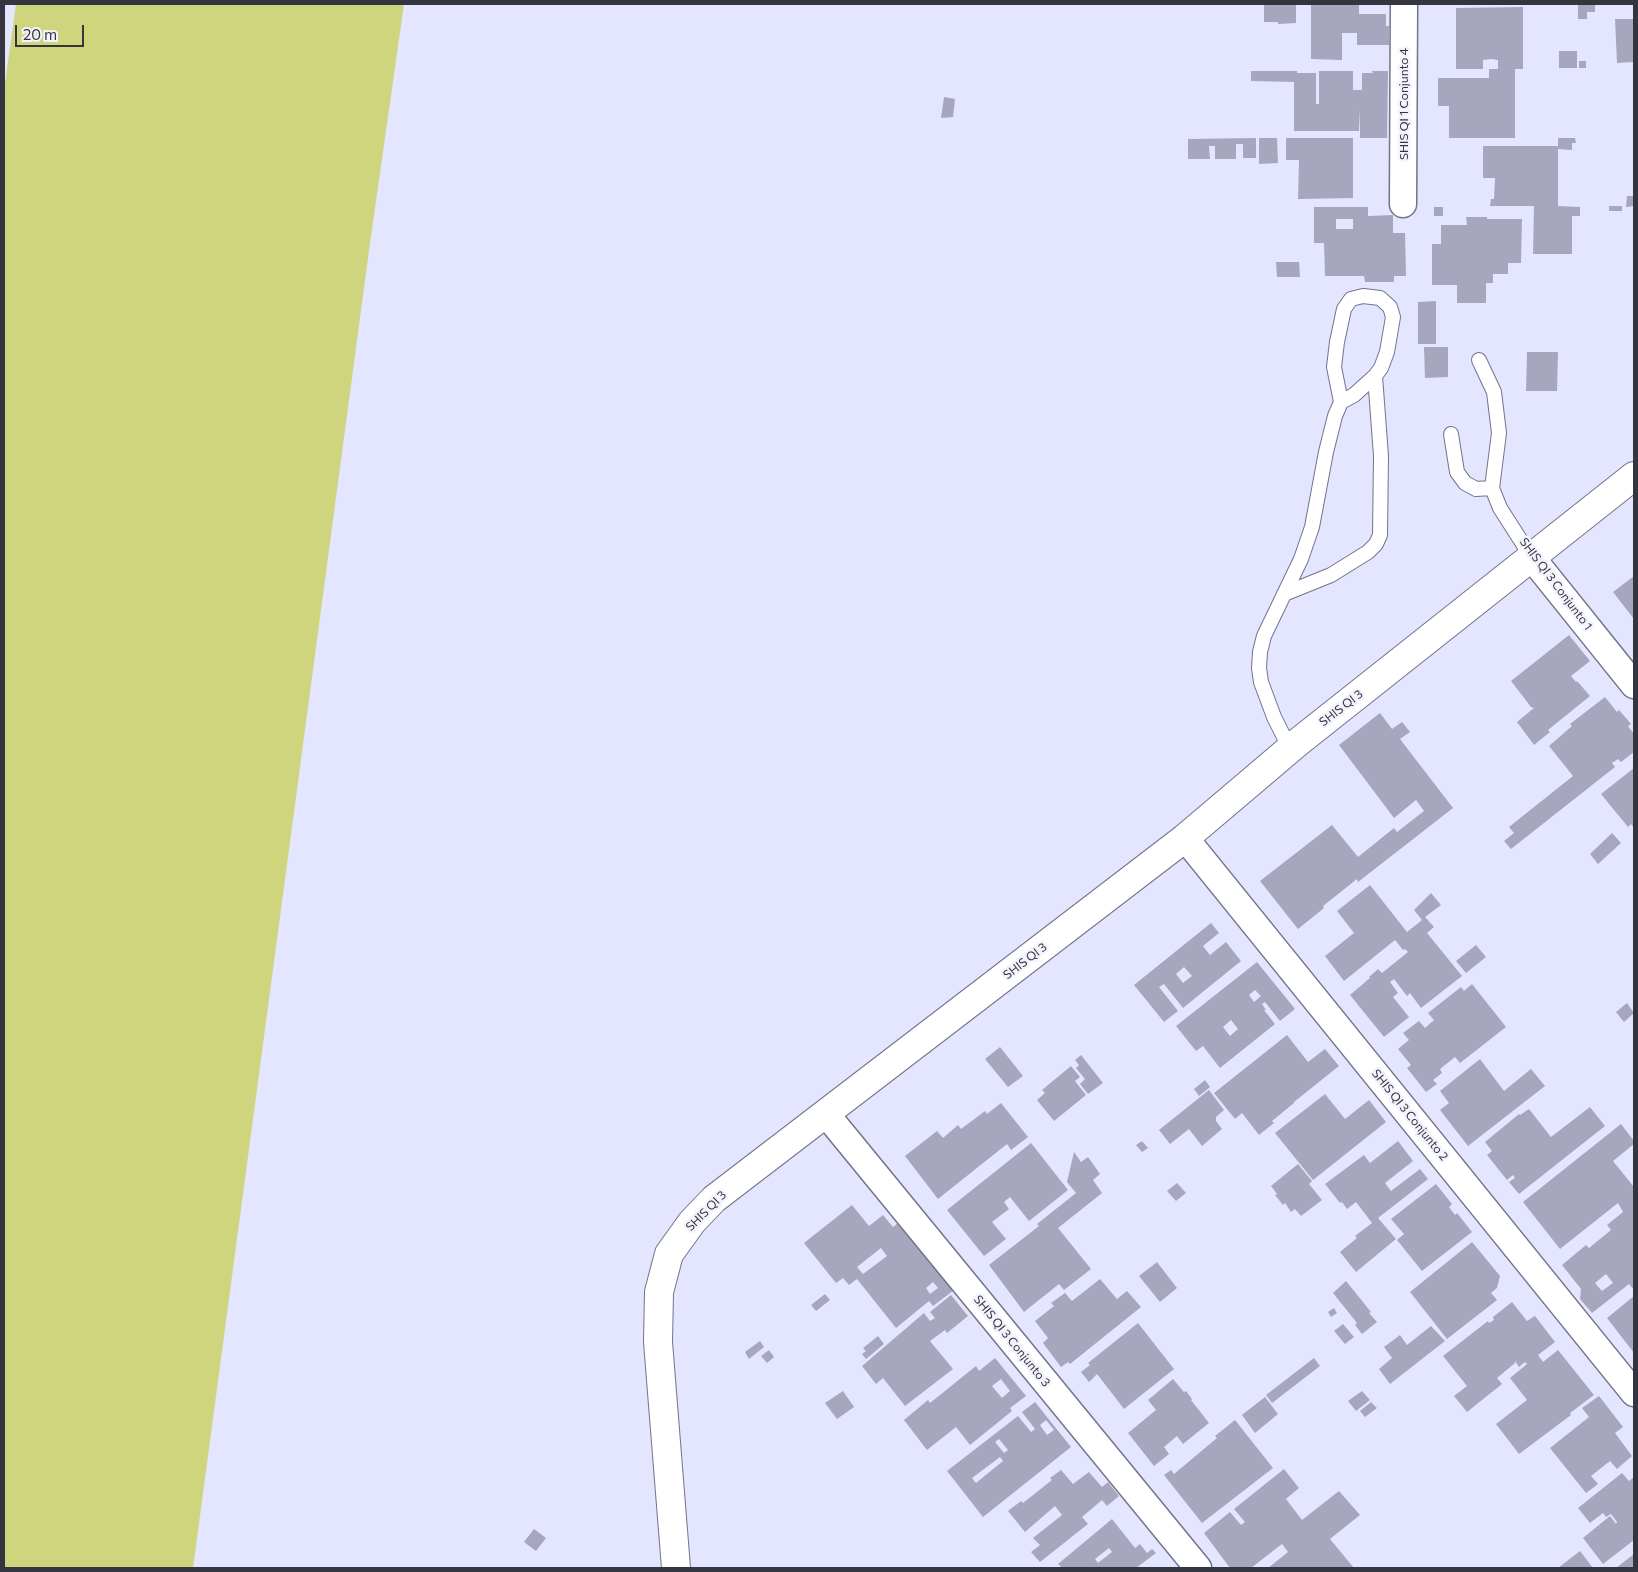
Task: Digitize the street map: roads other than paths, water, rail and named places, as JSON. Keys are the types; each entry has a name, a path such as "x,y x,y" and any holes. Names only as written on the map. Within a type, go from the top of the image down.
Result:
{"street":[{"name":"SHIS QI 1 Conjunto 4","path":"1403,204 1404,4"},
{"name":"SHIS QI 3","path":"676,1568 658,1342 659,1292 670,1254 692,1222 714,1199 1185,838 1290,749 1634,476"},
{"name":"SHIS QI 3 Conjunto 1","path":"1532,558 1634,685"},
{"name":"SHIS QI 3 Conjunto 2","path":"1185,838 1634,1393"},
{"name":"SHIS QI 3 Conjunto 3","path":"826,1114 1198,1568"}],"lane":[{"path":"1290,749 1274,717 1261,682 1259,668 1260,652 1264,636 1301,559 1312,527 1326,452 1340,402 1334,367 1344,309 1351,299 1363,296 1380,298 1390,307 1393,317 1387,352 1381,368 1354,395 1340,402"},
{"path":"1451,434 1457,472 1465,483 1476,489 1492,488 1499,433 1494,392 1480,360"},
{"path":"1284,594 1332,575 1368,552 1376,544 1380,535 1380,456 1375,376"},
{"name":"SHIS QI 3 Conjunto 1","path":"1492,488 1500,508 1532,558"}]}
